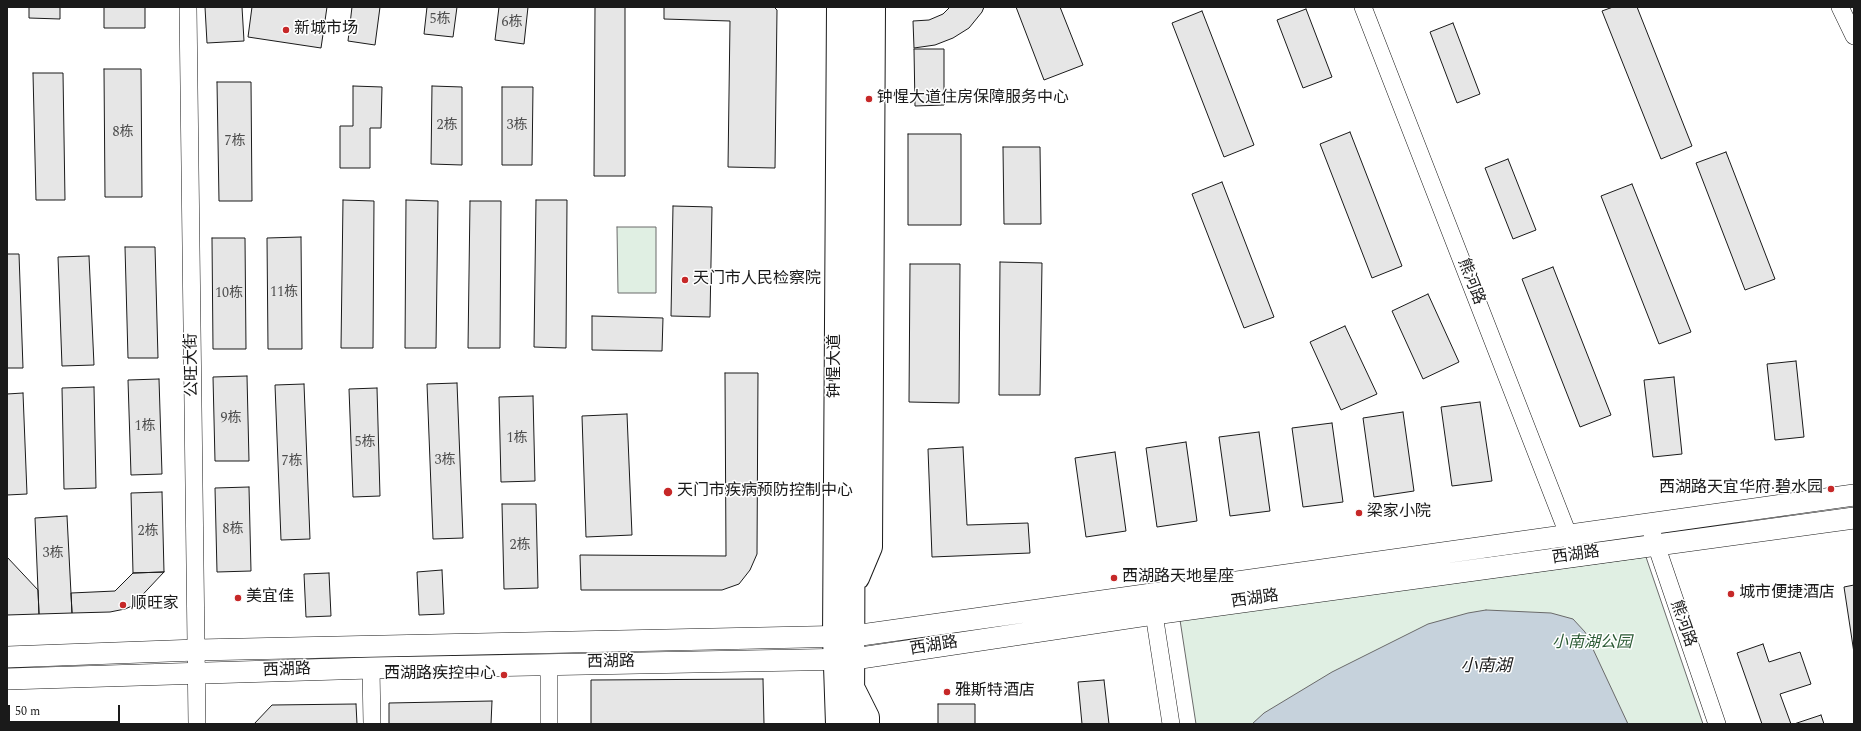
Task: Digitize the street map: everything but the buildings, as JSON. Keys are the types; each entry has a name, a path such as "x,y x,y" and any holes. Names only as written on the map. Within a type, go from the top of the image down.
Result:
{"highway":[{"path":"825,7 820,556 844,590 871,547 874,7"},
{"name":"钟惺大道","path":"837,724 845,684 838,7"},
{"name":"钟惺大道","path":"844,590 855,7"},
{"path":"822,724 845,684 868,717 868,724"},
{"name":"钟惺大道","path":"845,684 853,724"}],"main road":[{"name":"西湖路","path":"7,657 197,650 844,637 1854,495"},
{"name":"西湖路","path":"7,679 372,668 845,660 1154,614 1854,518"}],"street":[{"name":"公旺大街","path":"188,7 197,724"},
{"name":"熊河路","path":"1363,7 1577,556"},
{"path":"1840,7 1854,36"},
{"name":"熊河路","path":"1649,524 1717,724"},
{"path":"1154,614 1171,724"},
{"path":"549,664 549,724"},
{"path":"372,668 372,724"}],"green space":[{"path":"617,227 656,227 656,293 618,293"},
{"name":"小南湖公园","path":"1646,557 1703,724 1196,724 1180,620"}],"water":[{"name":"小南湖","path":"1486,610 1551,613 1573,619 1585,632 1628,724 1252,724 1264,713 1332,672 1428,624 1468,613"}],"place":[{"name":"新城市场","path":"286,30"},
{"name":"钟惺大道住房保障服务中心","path":"869,99"},
{"name":"天门市人民检察院","path":"685,280"},
{"name":"西湖路天宜华府·碧水园","path":"1831,489"},
{"name":"天门市疾病预防控制中心","path":"668,492"},
{"name":"梁家小院","path":"1359,513"},
{"name":"西湖路天地星座","path":"1114,578"},
{"name":"城市便捷酒店","path":"1731,594"},
{"name":"美宜佳","path":"238,598"},
{"name":"顺旺家","path":"123,605"},
{"name":"西湖路疾控中心","path":"504,675"},
{"name":"雅斯特酒店","path":"947,692"}]}
